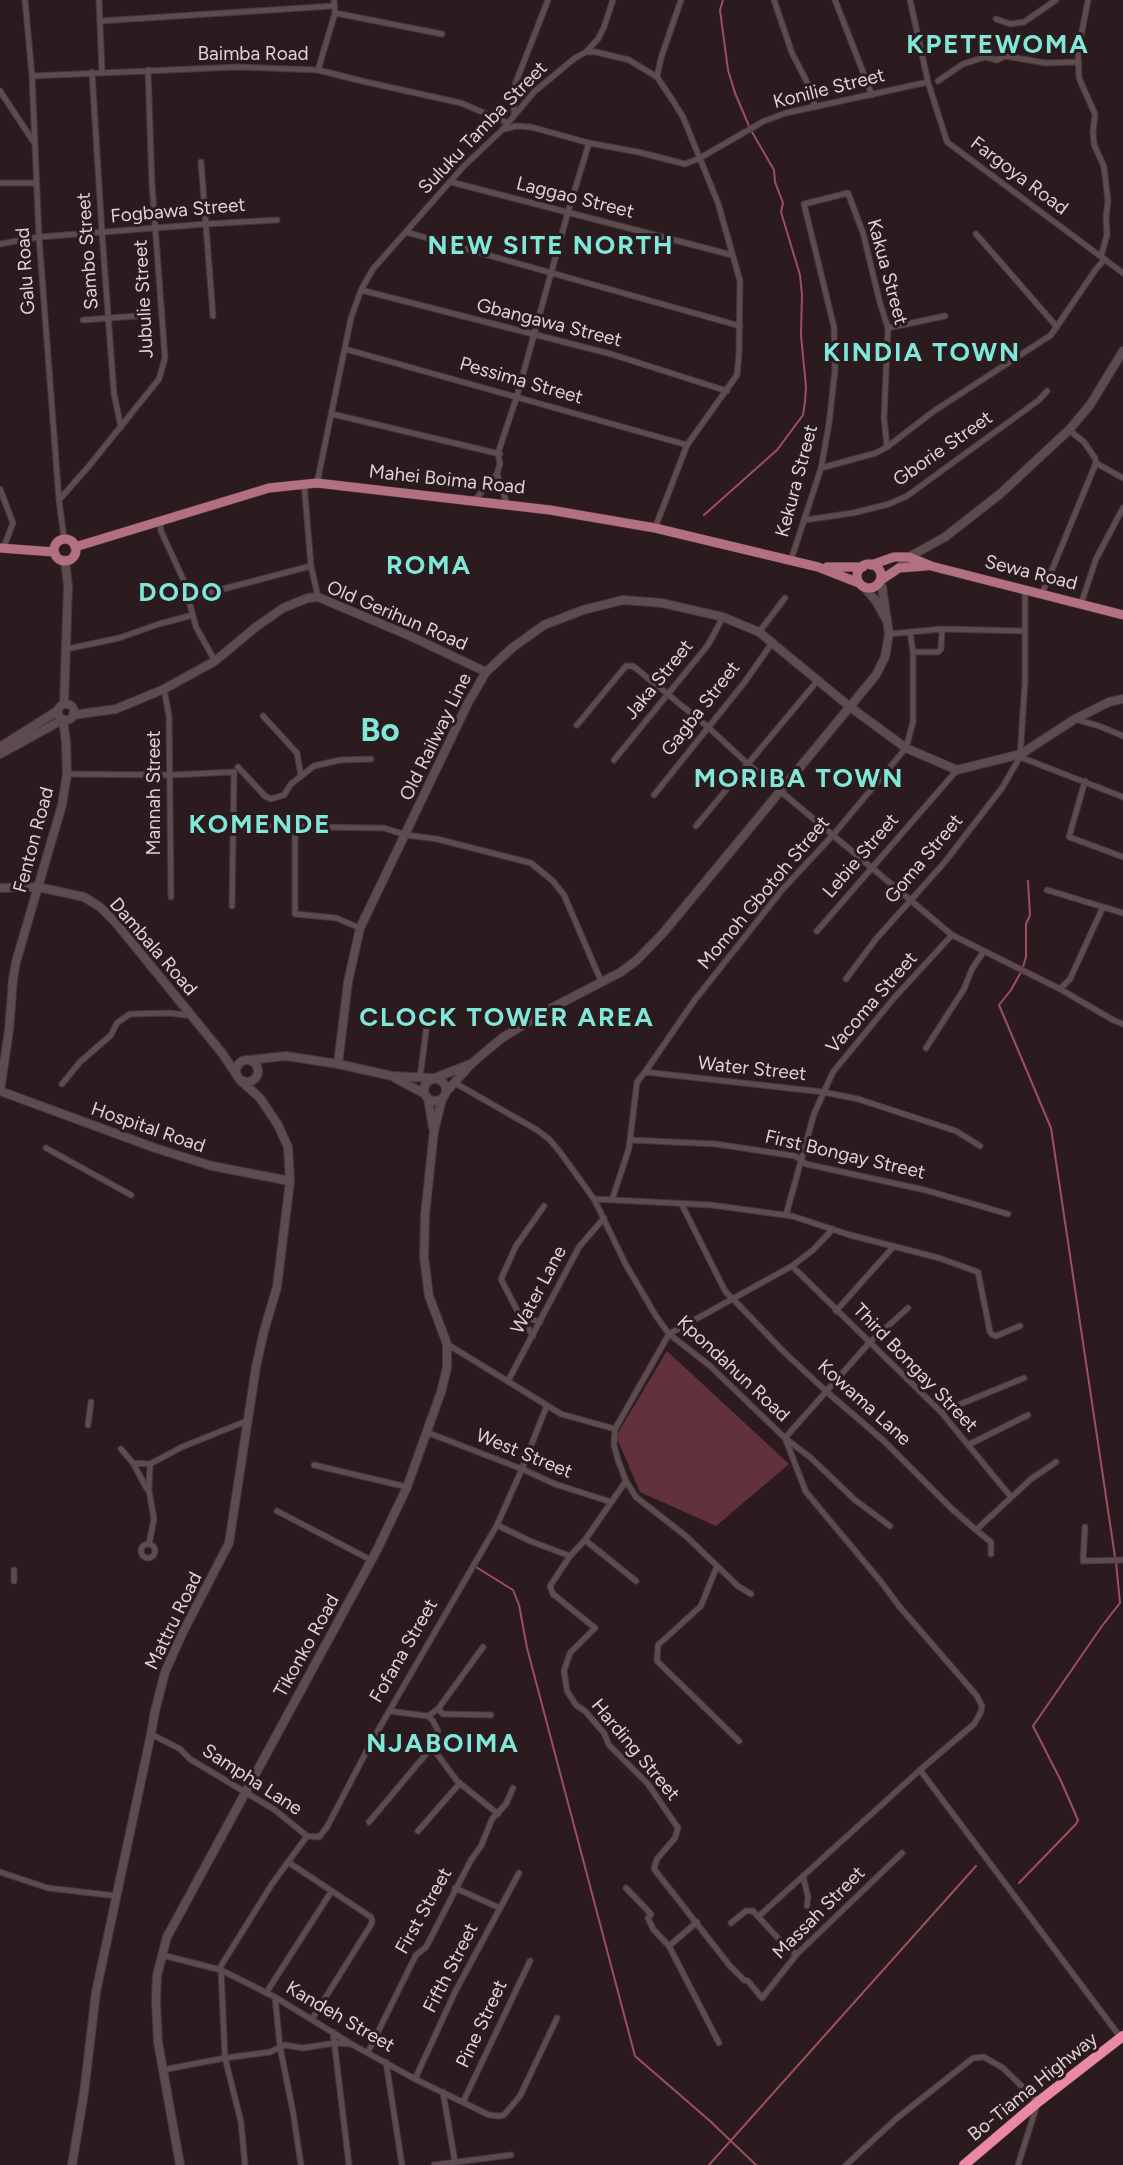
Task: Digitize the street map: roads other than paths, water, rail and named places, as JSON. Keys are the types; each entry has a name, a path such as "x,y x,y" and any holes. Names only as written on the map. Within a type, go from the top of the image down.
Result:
{"highway":[{"name":"Bo-Tiama Highway","path":"964,2165 1038,2102 1122,2037"}],"main road":[{"name":"Mahei Boima Road","path":"75,547 269,488 317,483 507,505 655,528 818,567"},
{"path":"64,539 71,541 75,547 73,556 65,561 58,558 54,552 56,543 64,539"},
{"path":"1,549 54,552"},
{"path":"818,567 867,566 894,557 909,557 931,566"},
{"path":"867,566 879,570 880,581"},
{"path":"862,585 858,573 867,566"},
{"path":"818,567 862,585 874,587 899,568 931,566"},
{"name":"Sewa Road","path":"931,566 1123,615"}],"street":[{"name":"Galu Road","path":"25,0 32,76 39,237 64,539"},
{"path":"99,0 102,72"},
{"path":"514,116 514,88 548,0"},
{"path":"586,52 598,39 613,0"},
{"path":"657,77 681,0"},
{"path":"774,0 792,53 809,86 815,107"},
{"path":"835,0 872,94"},
{"name":"Fargoya Road","path":"911,0 928,82 947,142 1123,273"},
{"path":"996,19 1010,23 1024,22 1056,0"},
{"path":"821,468 876,453 887,447 934,411 1051,335 1103,257 1107,234 1106,178 1100,153 1094,144 1095,114 1079,78 1081,30 1088,0"},
{"path":"100,21 334,6 442,34"},
{"path":"318,70 334,6"},
{"path":"586,52 610,54 629,60 657,77 683,117 700,158 718,203 740,281 737,375 687,445 655,528"},
{"name":"Suluku Tamba Street","path":"317,483 351,318 361,290 373,270 534,92 586,52"},
{"path":"938,81 963,64 985,57 997,60 1005,56 1046,63 1079,62"},
{"name":"Baimba Road","path":"32,76 238,67 318,70 461,103 508,123"},
{"name":"Jubulie Street","path":"59,500 159,379 165,358 152,186 148,70"},
{"name":"Sambo Street","path":"92,72 114,394 121,427"},
{"name":"Konilie Street","path":"700,158 750,129 786,113 928,82"},
{"path":"0,91 34,144"},
{"path":"503,129 531,127 685,164 700,158"},
{"path":"474,501 497,474 499,453 589,143"},
{"path":"201,162 213,317"},
{"name":"Laggao Street","path":"451,182 732,255"},
{"path":"0,183 36,183"},
{"name":"Kakua Street","path":"803,204 848,193 863,233 888,328 884,418 887,447"},
{"name":"Kekura Street","path":"791,560 821,468 830,424 835,370 834,327 803,204"},
{"name":"Fogbawa Street","path":"0,244 39,237 277,220"},
{"path":"406,232 740,326"},
{"path":"976,234 1057,327"},
{"name":"Gbangawa Street","path":"361,290 611,354 727,391"},
{"path":"83,320 137,316"},
{"path":"888,328 945,316"},
{"name":"Pessima Street","path":"345,349 687,445"},
{"path":"899,568 909,557 945,537 1000,494 1069,430 1090,405 1123,351"},
{"name":"Gborie Street","path":"805,520 853,513 889,504 907,496 1039,400 1047,391"},
{"path":"332,414 499,453"},
{"path":"1042,594 1096,463 1095,457 1084,442 1069,430"},
{"path":"1096,463 1123,478"},
{"path":"497,474 507,505"},
{"path":"304,483 311,566 318,597"},
{"path":"0,489 13,523 1,549"},
{"path":"1081,604 1096,559 1123,508"},
{"path":"160,521 161,531 180,570 193,615 205,645 215,661"},
{"name":"Fenton Road","path":"0,1091 13,979 62,807 66,774 66,742 62,714 67,649 68,586 65,561"},
{"path":"189,598 311,566"},
{"path":"392,1076 434,1101 444,1095 471,1064 502,1038 637,960 656,941 881,666 889,634 880,581"},
{"path":"862,585 876,601 887,622"},
{"path":"1020,755 1025,590"},
{"name":"Old Gerihun Road","path":"62,714 69,720 73,715 116,709 164,689 215,661 283,608 300,600 318,597 410,636 486,673"},
{"path":"759,632 785,598"},
{"name":"Old Railway Line","path":"338,1064 348,982 360,928 468,703 486,673 512,648 544,625 583,610 622,600 662,603 723,617 759,632 850,707 906,748 957,770"},
{"path":"67,649 119,638 193,615"},
{"name":"Jaka Street","path":"614,760 708,645 723,617"},
{"path":"889,634 942,629 1025,631"},
{"path":"914,652 940,652 942,629"},
{"name":"Momoh Gbotoh Street","path":"645,1072 694,1001 782,890 833,835 906,748 913,722 914,652 910,632"},
{"name":"Gagba Street","path":"654,795 744,683 772,643"},
{"path":"577,725 626,666 633,666 951,936 1027,972 1123,1024"},
{"path":"696,826 818,680"},
{"name":"Mannah Street","path":"164,689 169,716 171,897"},
{"path":"957,770 1020,755 1074,719 1109,702 1123,699"},
{"path":"0,754 62,714 69,705 73,715"},
{"path":"0,747 62,714"},
{"path":"263,716 297,752 301,776"},
{"path":"1074,719 1123,736"},
{"path":"1020,755 1123,797"},
{"name":"Goma Street","path":"846,979 876,939 944,863 1002,788 1020,755"},
{"path":"66,774 170,775 236,770 271,799 284,795 290,784 314,766 340,760 371,759"},
{"path":"232,906 236,770"},
{"name":"Lebie Street","path":"817,931 957,770"},
{"path":"1085,781 1069,837 1123,857"},
{"path":"233,826 384,828 520,860 539,868 564,895 601,981"},
{"path":"295,826 295,914 336,918 360,928"},
{"name":"Dambala Road","path":"0,888 38,887 84,897 100,907 192,1016 238,1077"},
{"path":"1047,890 1123,913"},
{"path":"1060,989 1070,979 1103,907"},
{"name":"Vacoma Street","path":"786,1215 814,1114 833,1072 894,998 951,936"},
{"path":"926,1048 964,989 972,969 984,951"},
{"path":"62,1084 80,1062 111,1035 117,1023 130,1014 170,1013 192,1016"},
{"path":"420,1077 427,1024"},
{"path":"0,1026 9,1030"},
{"name":"Dambala Road","path":"222,1053 245,1061"},
{"path":"279,1056 258,1072 250,1082 238,1077 237,1067 245,1061 279,1056 338,1064 392,1076 434,1078 443,1081 444,1095 434,1131"},
{"path":"245,1061 255,1064 258,1072"},
{"path":"434,1131 425,1084 471,1064"},
{"name":"Mattru Road","path":"258,1072 260,1097"},
{"path":"612,1200 630,1140 637,1082 645,1072"},
{"name":"Water Street","path":"645,1072 651,1075 823,1092 858,1099 956,1131 980,1146"},
{"name":"Mattru Road","path":"72,2165 96,1992 155,1712 165,1672 229,1543 256,1367 276,1286 290,1181 288,1147 260,1097 238,1077"},
{"path":"456,1083 549,1139 594,1199 711,1205 786,1215 939,1258 978,1272 990,1332 996,1336 1020,1326"},
{"name":"Hospital Road","path":"0,1091 212,1166 290,1181"},
{"name":"Tikonko Road","path":"180,2165 158,2042 157,1975 162,1955 172,1926 372,1560 407,1487 447,1368 447,1344 429,1296 424,1257 425,1215 434,1131"},
{"name":"First Bongay Street","path":"630,1140 716,1144 795,1156 806,1164 925,1190 1008,1214"},
{"path":"46,1148 131,1195"},
{"name":"Kpondahun Road","path":"594,1199 603,1212 626,1265 668,1334 709,1364 785,1438 811,1458 855,1500 890,1526"},
{"name":"Kowama Lane","path":"682,1205 725,1291 827,1392 884,1441 952,1509 991,1542 991,1554"},
{"path":"533,1336 500,1279 516,1246 544,1206"},
{"name":"Water Lane","path":"508,1381 579,1247 603,1212"},
{"path":"751,1594 738,1586 687,1537 636,1497 626,1481 614,1445 615,1429 668,1334 792,1266 834,1229"},
{"path":"836,1311 894,1246"},
{"name":"Third Bongay Street","path":"792,1266 941,1412 1011,1497"},
{"path":"759,1916 974,1724 981,1712 982,1706 977,1696 898,1606 806,1492 785,1438 869,1343 908,1308"},
{"path":"520,1316 540,1322"},
{"path":"447,1344 561,1414 615,1429"},
{"path":"941,1412 1024,1378"},
{"path":"88,1426 91,1402"},
{"name":"Fofana Street","path":"307,1836 319,1837 327,1827 389,1711 497,1525 547,1405"},
{"path":"968,1445 1028,1415"},
{"path":"133,1463 150,1464 182,1447 249,1420"},
{"name":"West Street","path":"426,1432 555,1484 611,1502"},
{"path":"121,1449 133,1463 149,1491"},
{"path":"976,1530 1031,1479 1056,1462"},
{"path":"149,1544 154,1519 149,1491 150,1464"},
{"path":"314,1465 407,1487"},
{"name":"Harding Street","path":"626,1481 550,1586 553,1594 595,1628 570,1653 564,1671 567,1691 576,1705 585,1711 604,1733 609,1745 648,1784 678,1828 675,1838 657,1859 654,1869 730,1966 748,1981 762,1998"},
{"path":"277,1511 372,1560"},
{"path":"497,1525 570,1556"},
{"path":"1085,1527 1083,1561 1123,1560"},
{"path":"585,1540 636,1581"},
{"path":"717,1566 701,1606 658,1645 657,1661 739,1741"},
{"path":"13,1581 14,1570"},
{"path":"428,1716 439,1709 483,1647"},
{"path":"439,1709 443,1714 491,1715"},
{"path":"369,1822 432,1747 438,1731 428,1716 389,1711"},
{"name":"Sampha Lane","path":"151,1734 180,1749 190,1759 275,1810 307,1836 220,1969"},
{"path":"432,1747 460,1783 498,1814"},
{"path":"920,1770 1122,2037"},
{"path":"418,1831 460,1783"},
{"name":"First Street","path":"368,2052 416,1955 426,1947 481,1846 492,1819 506,1804 513,1788"},
{"name":"Massah Street","path":"762,1998 797,1954 902,1853"},
{"path":"288,1862 371,1917 372,1923 312,2019"},
{"path":"0,1871 48,1888 117,1896"},
{"name":"Fifth Street","path":"415,2079 455,1992 519,1873"},
{"path":"803,1876 807,1906"},
{"path":"456,1888 500,1908"},
{"path":"626,1888 651,1914 648,1918 653,1929 669,1946 719,2043"},
{"path":"267,1993 331,1892"},
{"path":"808,1898 818,1899"},
{"path":"732,1923 746,1911 753,1912 788,1949 797,1954"},
{"path":"669,1946 696,1923"},
{"name":"Kandeh Street","path":"162,1955 220,1969 275,1997 415,2079 489,2115 504,2115 520,2096 557,2018"},
{"name":"Pine Street","path":"463,2102 530,1961"},
{"path":"220,1969 225,2058 241,2122 245,2165"},
{"path":"275,1997 280,2047 301,2165"},
{"path":"332,2032 349,2165"},
{"path":"162,2070 270,2052 285,2045 303,2048 335,2043 353,2045"},
{"path":"846,2165 897,2118 973,2059 984,2057 1003,2068 1038,2102 1018,2165"},
{"path":"386,2062 402,2165"},
{"path":"443,2092 456,2162"},
{"path":"434,2165 511,2155"}],"waterway":[{"path":"723,0 720,10 728,70 749,126"},
{"path":"704,515 777,450 803,415 805,402 800,275 781,212 783,203 775,182 774,170 752,132"},
{"path":"1023,967 1026,957 1026,924 1030,915 1028,881"},
{"path":"1021,972 999,1005 1051,1128 1115,1557"},
{"path":"1019,1883 1078,1820 1033,1726 1120,1603 1116,1562"},
{"path":"476,1567 513,1590 519,1605 527,1648 635,2056 756,2165"},
{"path":"709,2165 976,1866"}],"district":[{"name":"KPETEWOMA","path":"998,45"},
{"name":"NEW SITE NORTH","path":"551,246"},
{"name":"KINDIA TOWN","path":"922,353"},
{"name":"ROMA","path":"429,566"},
{"name":"DODO","path":"181,593"},
{"name":"Bo","path":"380,731"},
{"name":"MORIBA TOWN","path":"799,779"},
{"name":"KOMENDE","path":"260,825"},
{"name":"CLOCK TOWER AREA","path":"507,1018"},
{"name":"NJABOIMA","path":"443,1744"}]}
